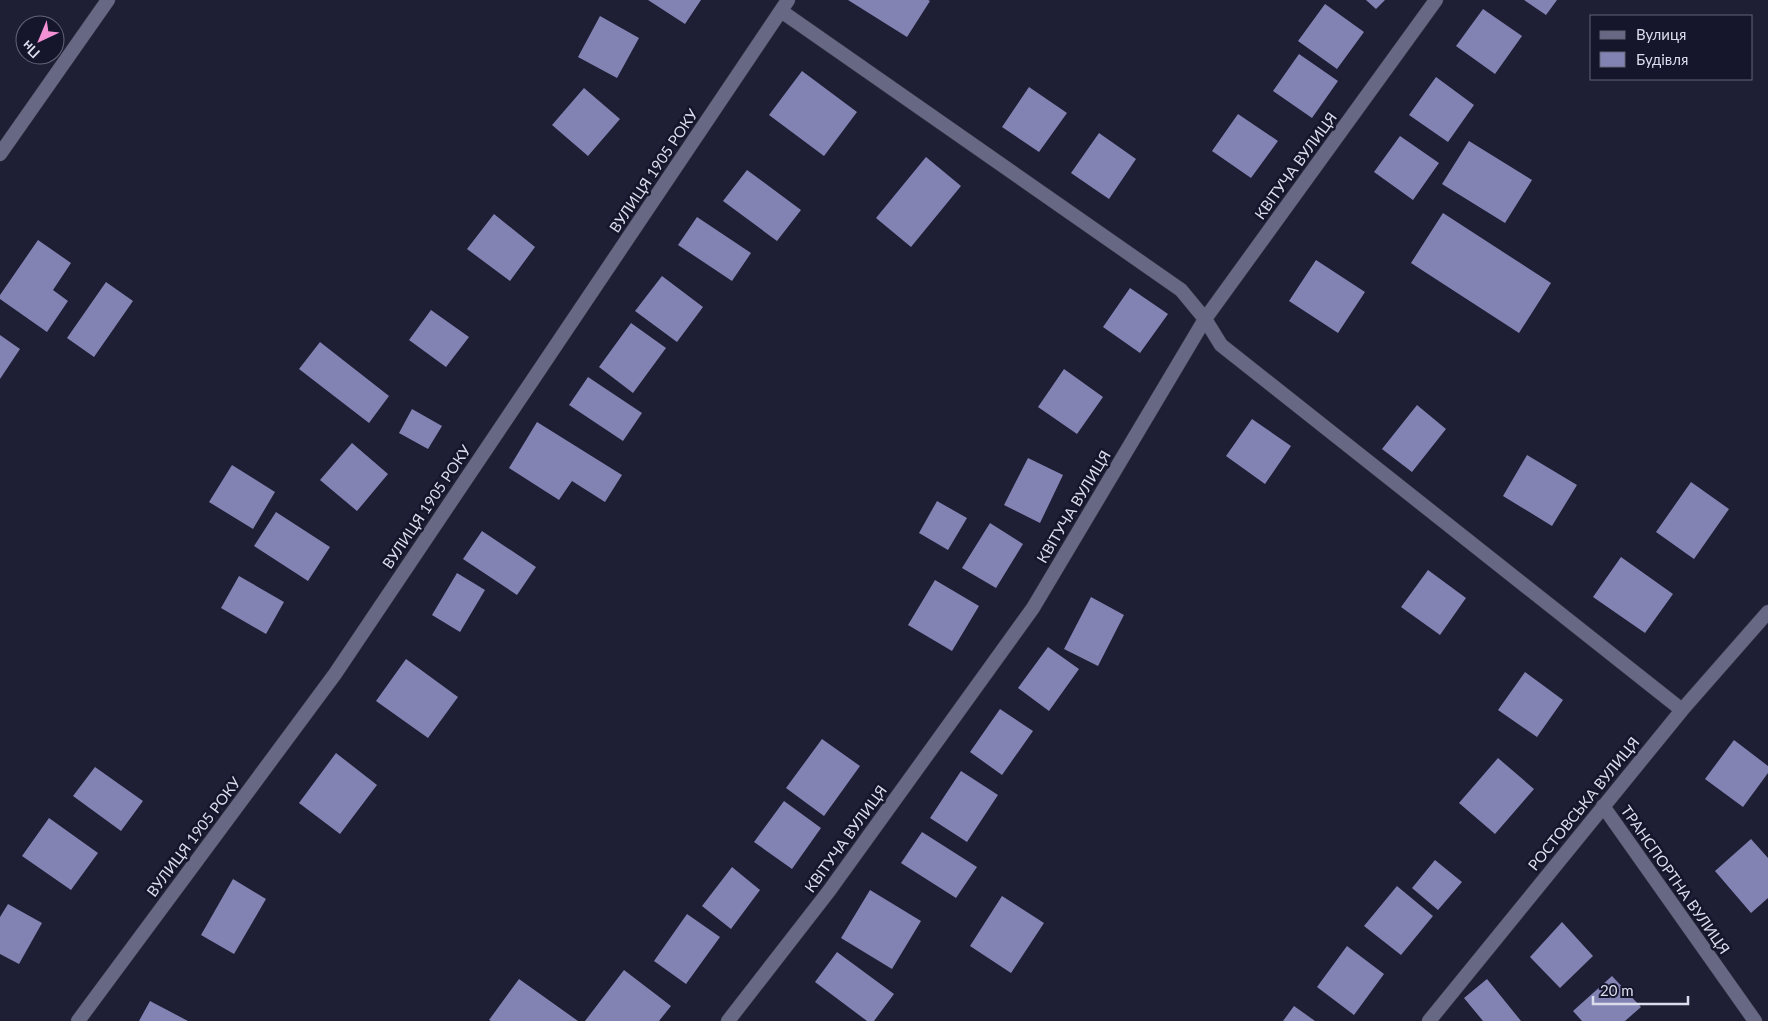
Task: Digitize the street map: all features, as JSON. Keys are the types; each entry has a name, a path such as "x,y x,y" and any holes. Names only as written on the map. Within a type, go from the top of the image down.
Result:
{"street":[{"path":"0,154 108,0"},
{"name":"КВІТУЧА ВУЛИЦЯ","path":"728,1021 830,891 1033,608 1206,319 1436,0"},
{"path":"785,5 1181,290 1206,319 1221,345 1682,710"},
{"name":"ВУЛИЦЯ 1905 РОКУ","path":"78,1021 335,674 785,5"},
{"name":"РОСТОВСЬКА ВУЛИЦЯ","path":"1429,1021 1682,710 1768,612"},
{"name":"ТРАНСПОРТНА ВУЛИЦЯ","path":"1603,806 1755,1021"}],"building":[{"path":"648,0 701,0 685,24"},
{"path":"848,0 928,0 930,1 907,37"},
{"path":"1366,0 1385,0 1376,9"},
{"path":"1524,0 1557,0 1546,15"},
{"path":"1325,4 1364,32 1337,69 1298,41"},
{"path":"1483,9 1522,36 1495,74 1456,46"},
{"path":"600,16 639,38 617,78 578,57"},
{"path":"1299,54 1338,81 1312,118 1273,91"},
{"path":"802,71 857,112 824,156 769,115"},
{"path":"1436,77 1474,105 1448,142 1409,115"},
{"path":"1029,87 1067,113 1039,152 1002,127"},
{"path":"584,88 620,119 588,156 552,125"},
{"path":"1238,114 1278,141 1251,178 1212,151"},
{"path":"1099,133 1136,159 1109,199 1071,173"},
{"path":"1400,136 1439,163 1413,200 1374,172"},
{"path":"1469,141 1532,180 1505,223 1442,184"},
{"path":"926,157 961,186 911,247 876,218"},
{"path":"747,170 801,210 777,241 723,201"},
{"path":"1443,213 1551,283 1519,333 1411,263"},
{"path":"494,214 535,247 510,281 467,249"},
{"path":"697,217 751,253 732,281 678,245"},
{"path":"38,240 71,263 53,290 68,301 47,332 0,299 0,295"},
{"path":"1316,260 1365,292 1338,333 1289,301"},
{"path":"662,276 703,307 677,342 635,311"},
{"path":"106,282 133,301 94,357 67,338"},
{"path":"1130,288 1168,314 1140,353 1103,327"},
{"path":"431,310 469,337 446,367 409,340"},
{"path":"631,323 666,348 633,393 599,367"},
{"path":"0,335 20,349 0,379"},
{"path":"320,342 389,396 369,423 299,369"},
{"path":"1064,369 1103,397 1077,434 1038,407"},
{"path":"588,377 642,413 623,441 569,405"},
{"path":"1417,405 1446,429 1412,472 1382,449"},
{"path":"412,409 442,426 428,449 399,433"},
{"path":"1252,419 1291,446 1265,484 1226,456"},
{"path":"537,422 622,475 605,502 572,481 559,500 509,468"},
{"path":"352,443 388,474 357,511 320,480"},
{"path":"1527,455 1577,485 1552,526 1503,496"},
{"path":"1028,458 1063,475 1040,523 1004,505"},
{"path":"232,465 275,492 253,529 209,502"},
{"path":"1691,482 1729,509 1694,559 1656,532"},
{"path":"937,501 967,518 948,550 919,533"},
{"path":"276,512 330,547 308,581 254,546"},
{"path":"990,523 1023,544 996,588 962,568"},
{"path":"482,531 536,567 517,595 463,559"},
{"path":"1621,557 1673,594 1645,633 1593,597"},
{"path":"1428,570 1466,598 1440,635 1401,607"},
{"path":"457,573 485,590 460,632 432,615"},
{"path":"239,576 284,602 266,634 221,608"},
{"path":"935,580 979,606 952,651 908,625"},
{"path":"1091,597 1124,615 1098,666 1064,649"},
{"path":"1048,647 1079,669 1049,711 1018,688"},
{"path":"406,659 458,697 428,738 376,701"},
{"path":"1525,672 1563,700 1537,737 1498,710"},
{"path":"1000,709 1033,731 1002,775 970,752"},
{"path":"822,739 860,766 824,816 786,788"},
{"path":"1734,740 1768,766 1768,773 1743,807 1705,779"},
{"path":"336,753 377,785 340,834 299,803"},
{"path":"1498,758 1534,789 1495,834 1459,803"},
{"path":"95,767 143,801 121,831 73,796"},
{"path":"961,771 998,795 967,842 930,818"},
{"path":"784,801 821,828 792,869 754,842"},
{"path":"49,818 98,853 71,890 22,856"},
{"path":"922,832 977,867 956,898 901,863"},
{"path":"1751,839 1768,858 1768,898 1751,913 1715,871"},
{"path":"1435,860 1462,882 1438,910 1412,888"},
{"path":"732,867 760,890 731,929 702,906"},
{"path":"233,879 266,899 234,954 201,935"},
{"path":"1397,886 1433,916 1401,955 1364,926"},
{"path":"870,890 921,921 892,969 841,938"},
{"path":"1002,896 1044,923 1011,973 970,946"},
{"path":"8,904 42,923 19,964 0,954 0,917"},
{"path":"687,914 720,937 686,984 654,961"},
{"path":"1562,922 1593,956 1560,988 1530,957"},
{"path":"1347,946 1384,974 1354,1015 1317,987"},
{"path":"837,952 894,994 874,1021 867,1021 815,982"},
{"path":"624,970 671,1006 659,1021 585,1021"},
{"path":"1612,976 1641,1007 1625,1021 1582,1021 1573,1011"},
{"path":"519,979 578,1021 489,1020"},
{"path":"1487,979 1521,1021 1483,1021 1464,998"},
{"path":"150,1001 188,1021 139,1021"},
{"path":"1294,1006 1315,1021 1283,1021"}]}
